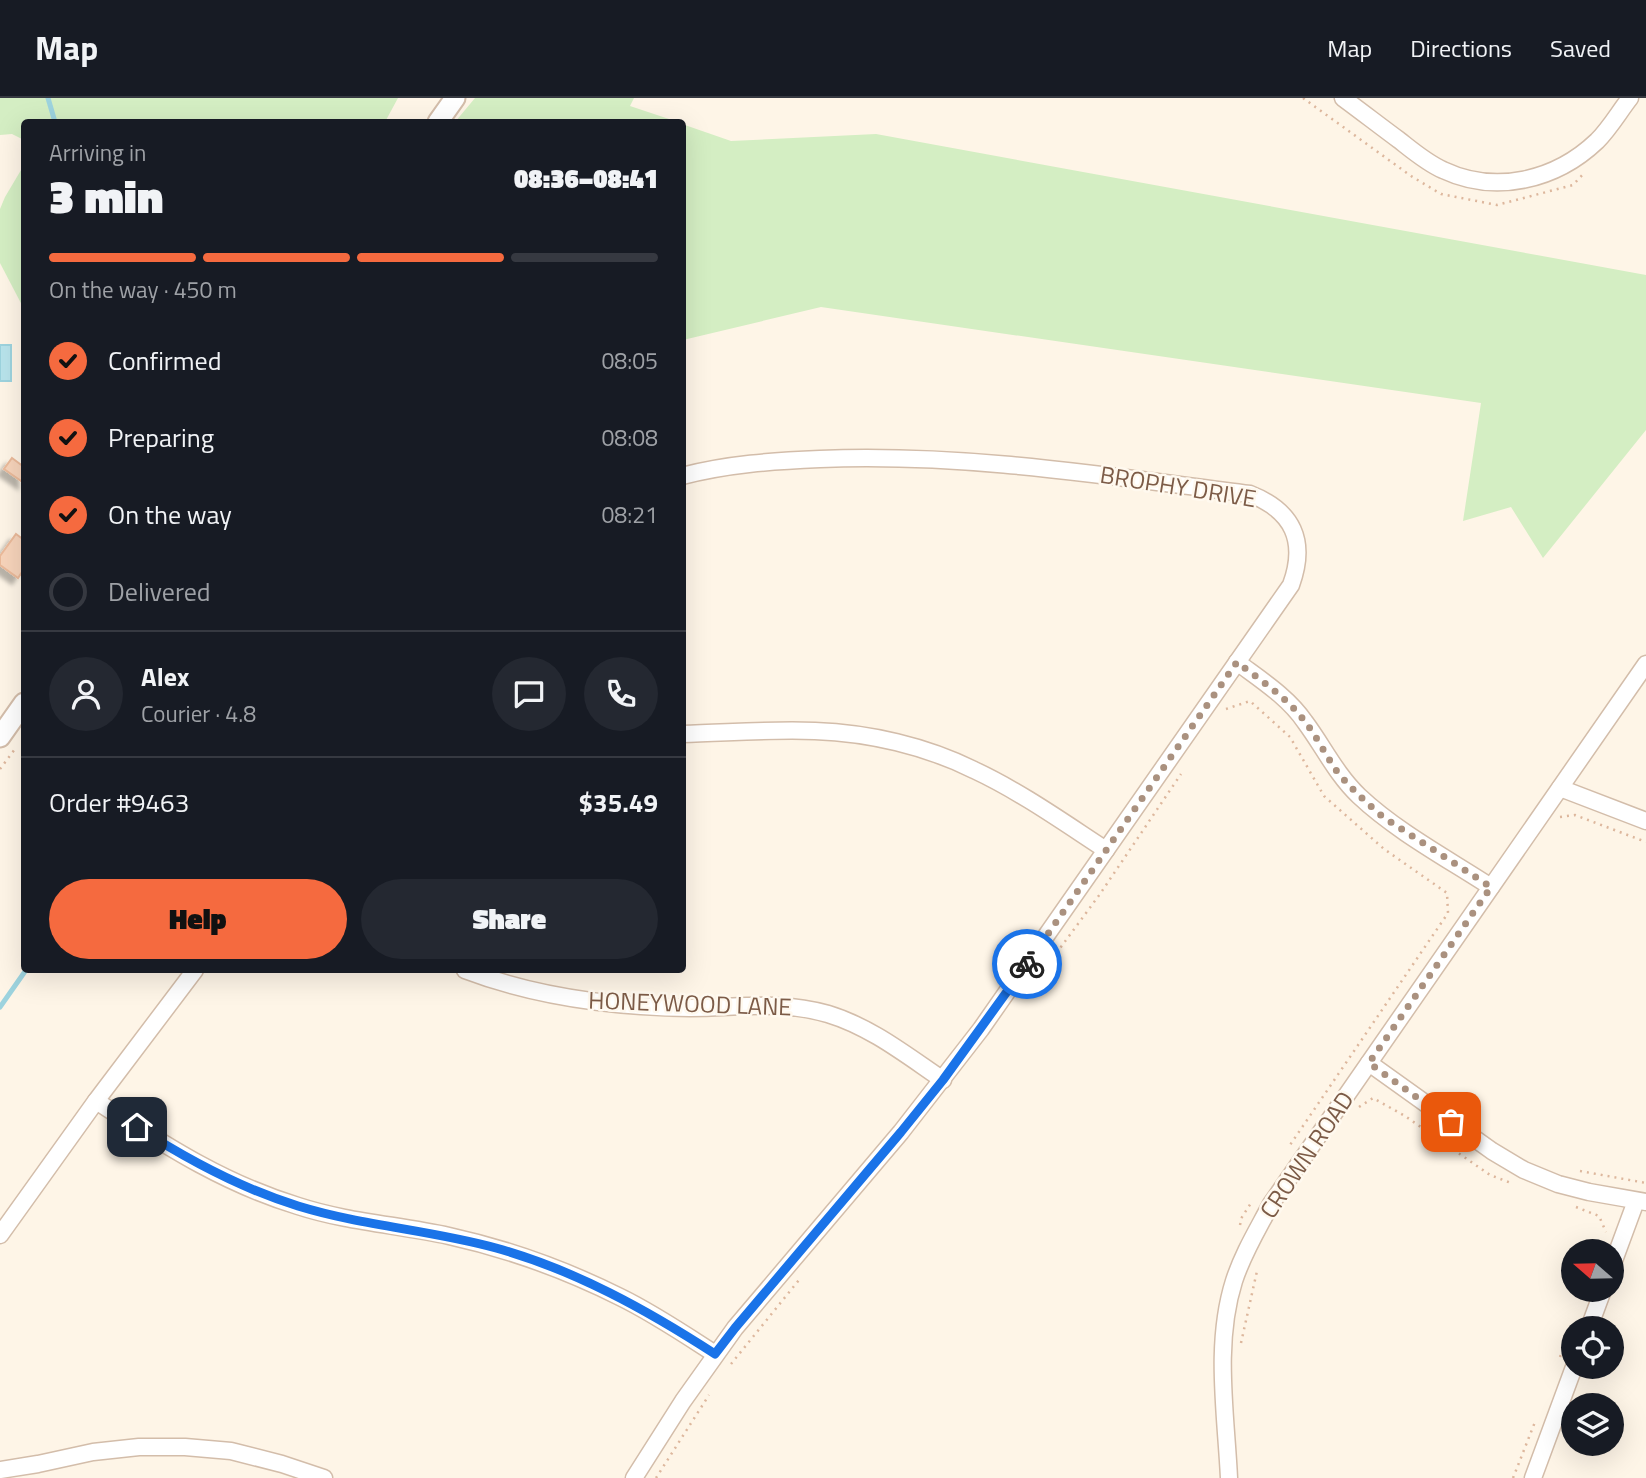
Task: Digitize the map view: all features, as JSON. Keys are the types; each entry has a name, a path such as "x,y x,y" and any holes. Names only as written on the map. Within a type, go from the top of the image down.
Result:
{"street":[{"path":"440,119 456,98"},
{"path":"1343,98 1425,160 1444,170 1466,178 1512,182 1537,178 1579,157 1599,138 1630,98"},
{"name":"BROPHY DRIVE","path":"634,1478 683,1401 735,1328 901,1132 981,1029 1291,584 1298,553 1292,529 1279,509 1250,494 1007,464 933,459 852,458 762,462 723,466 686,475"},
{"path":"1237,662 1292,706 1337,770 1365,802 1383,817 1491,887"},
{"name":"CROWN ROAD","path":"1229,1478 1223,1357 1227,1311 1234,1282 1249,1243 1271,1204 1646,664"},
{"path":"8,742 21,710"},
{"path":"686,734 816,731 860,735 896,743 972,769 1005,786 1106,849"},
{"path":"1560,788 1646,821"},
{"path":"0,1236 96,1101 193,973"},
{"name":"HONEYWOOD LANE","path":"473,973 537,991 636,1007 692,1008 762,1004 827,1014 880,1036 943,1080"},
{"path":"1369,1063 1492,1152 1524,1170 1558,1184 1641,1201 1624,1239"},
{"path":"96,1101 177,1153 254,1191 299,1207 345,1218 449,1236 499,1249 560,1270 665,1321 715,1354"},
{"path":"0,1206 15,1214"},
{"path":"1533,1478 1570,1379"},
{"path":"0,1470 93,1452 139,1447 185,1447 231,1451 324,1478"}],"path":[{"path":"1219,719 1227,707 1250,701 1290,737 1324,796 1384,849 1447,892 1448,912 1286,1151"},
{"path":"0,769 8,742"},
{"path":"1043,971 1100,894 1188,765"},
{"path":"1558,817 1576,815 1646,842"},
{"path":"1355,1109 1373,1098 1405,1115 1490,1175 1515,1184"},
{"path":"1579,1171 1646,1183"},
{"path":"1238,1230 1242,1217 1257,1195"},
{"path":"1576,1207 1599,1216 1609,1239"},
{"path":"1241,1344 1259,1263"},
{"path":"729,1367 805,1273"},
{"path":"656,1478 713,1388"}],"green space":[{"path":"0,98 398,98 387,119 21,119 21,138 12,134 0,135"},
{"path":"475,98 634,98 630,106 669,119 458,119"},
{"path":"686,125 731,141 876,134 1646,275 1646,430 1543,558 1511,507 1463,521 1481,403 821,307 686,339"},
{"path":"21,170 21,303 0,263 0,209"}],"water":[{"path":"0,345 11,345 11,381 0,381"}],"building":[{"path":"12,458 21,465 21,481 4,469"},
{"path":"16,534 21,538 21,574 18,578 0,565 0,556"}],"waterway":[{"path":"48,98 54,119"},
{"path":"0,1007 24,973"}],"way so far":[{"path":"1027,964 1237,662 1287,701 1304,720 1337,770 1357,794 1383,817 1491,887 1369,1063 1451,1122"}],"route":[{"path":"137,1127 211,1171 254,1191 299,1207 449,1236 499,1249 560,1270 665,1321 715,1354 943,1080 1027,964"}]}
